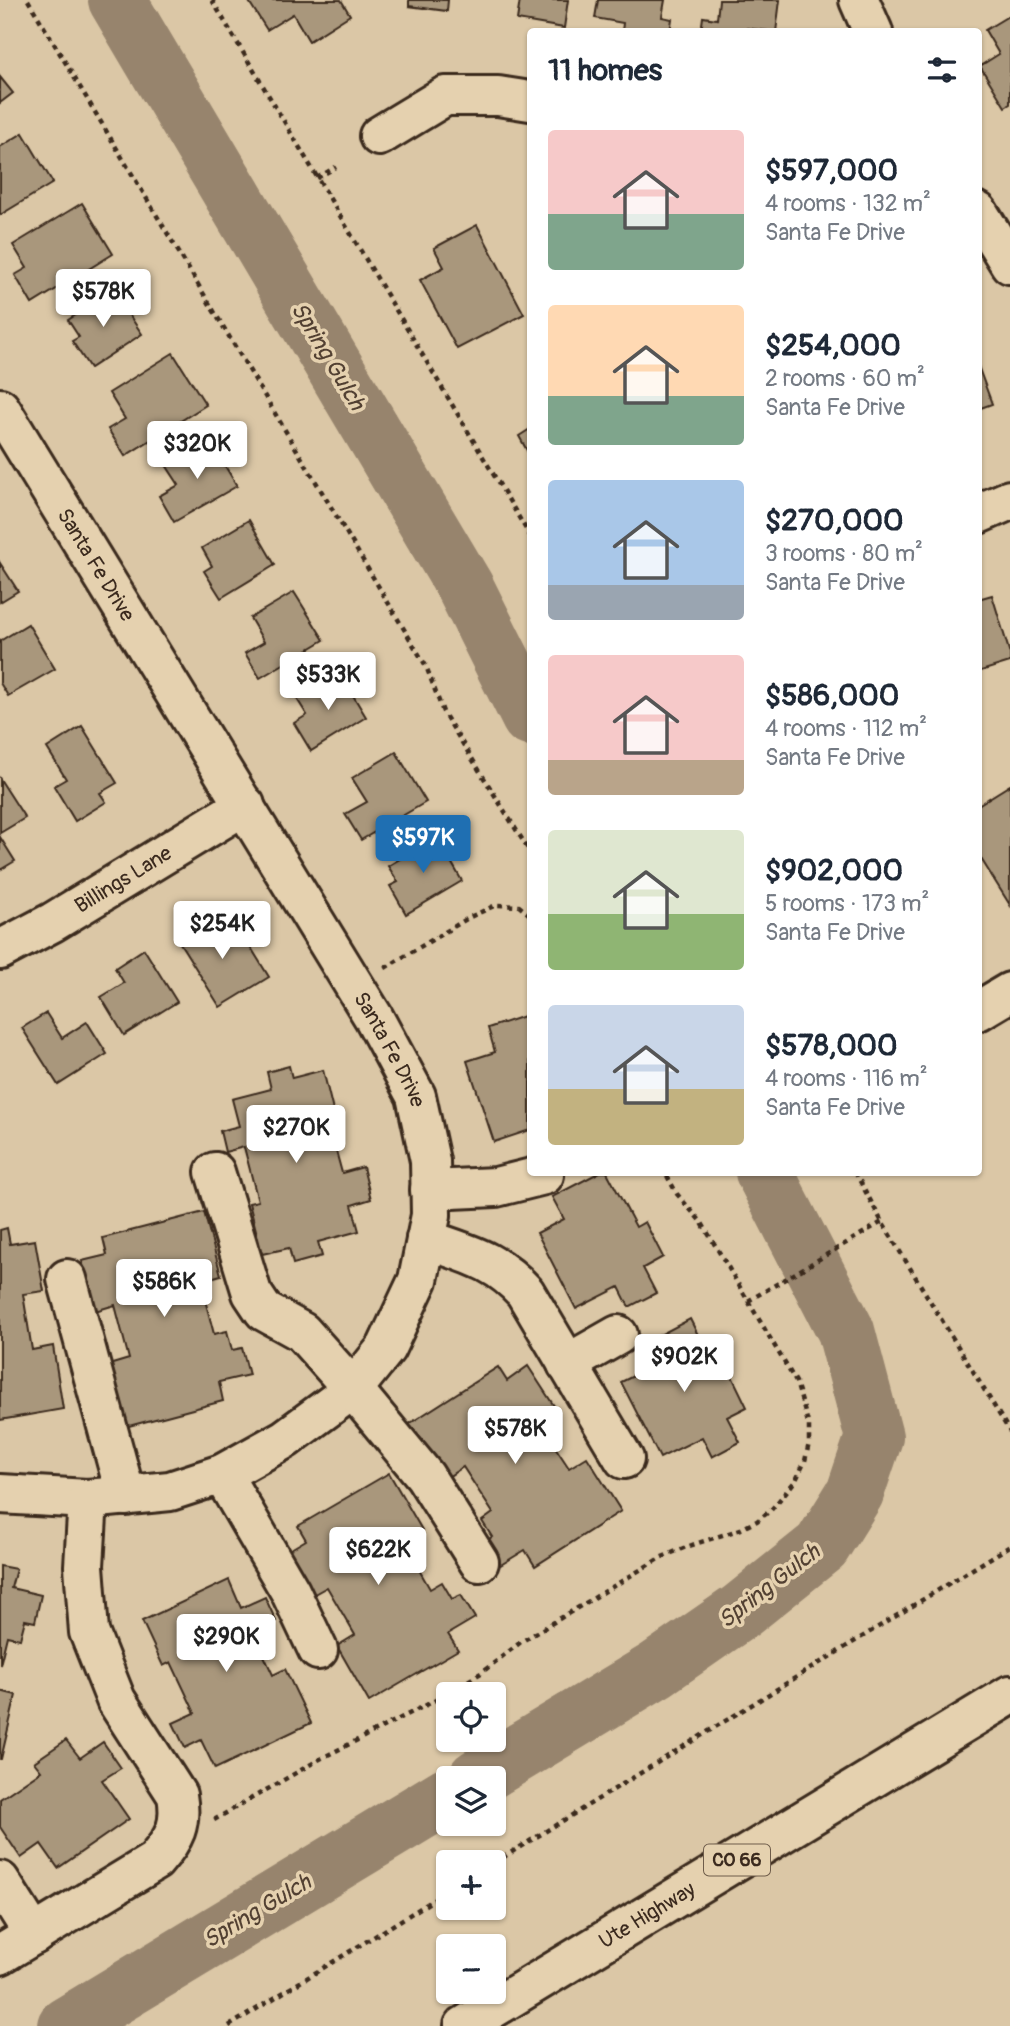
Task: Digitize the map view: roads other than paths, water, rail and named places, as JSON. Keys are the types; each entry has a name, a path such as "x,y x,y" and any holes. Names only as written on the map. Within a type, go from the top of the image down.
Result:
{"street":[{"path":"859,0 871,28"},
{"path":"379,136 445,96 498,96 527,101"},
{"path":"982,218 1010,264"},
{"name":"Santa Fe Drive","path":"0,408 245,805 354,986 416,1096 430,1161 431,1215 418,1280 386,1348 353,1389 285,1438 222,1474 170,1491 88,1499 0,1493"},
{"path":"982,512 1010,500"},
{"name":"Billings Lane","path":"0,950 53,922 245,805"},
{"path":"982,1009 1010,992"},
{"path":"215,1172 252,1293 264,1311 302,1332 353,1389 425,1476 479,1562"},
{"path":"430,1190 496,1187 540,1176"},
{"path":"426,1239 484,1259 508,1274 525,1292 624,1459"},
{"path":"67,1279 126,1496"},
{"path":"567,1364 618,1335"},
{"path":"222,1474 290,1591 318,1650"},
{"path":"0,1955 155,1861 177,1830 180,1813 177,1795 116,1700 89,1632 84,1566 88,1499"},
{"name":"Ute Highway","path":"464,2026 1010,1695"},
{"path":"0,1881 34,1935"}],"waterway":[{"name":"Spring Gulch","path":"117,0 465,587 527,711"},
{"name":"Spring Gulch","path":"497,1766 656,1670 741,1611 822,1546 855,1493 874,1437 846,1331 766,1176"},
{"name":"Spring Gulch","path":"66,2026 436,1802"}]}
